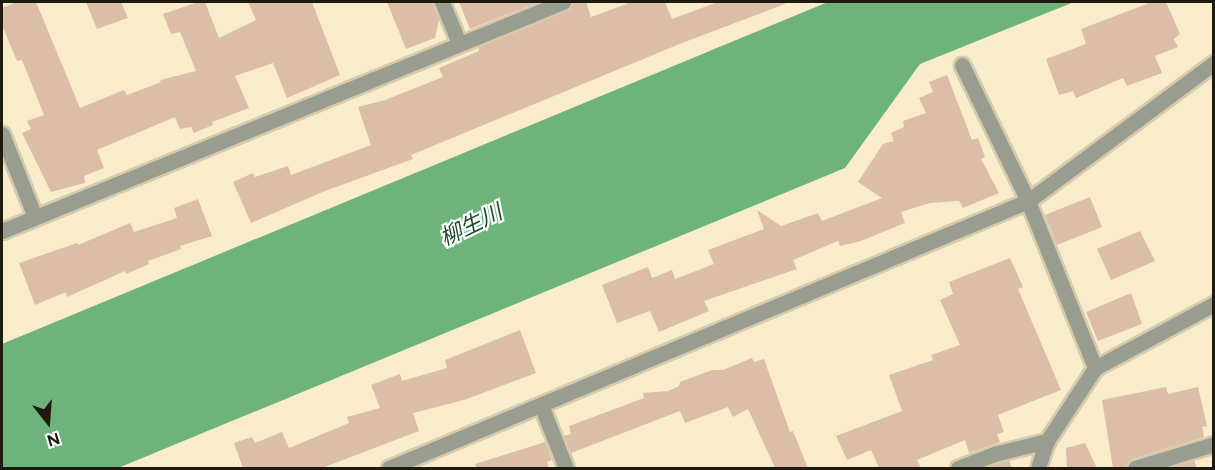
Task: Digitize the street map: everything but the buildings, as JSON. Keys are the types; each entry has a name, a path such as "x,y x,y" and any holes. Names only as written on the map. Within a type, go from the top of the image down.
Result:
{"street":[{"path":"442,2 459,43"},
{"path":"2,231 563,2"},
{"path":"389,468 1028,201 1214,63"},
{"path":"962,65 1028,201 1095,368"},
{"path":"2,134 35,217"},
{"path":"1038,468 1047,441 1095,368 1214,304"},
{"path":"541,405 566,468"},
{"path":"958,468 994,454 1047,441"},
{"path":"1141,468 1214,444"}],"water":[{"name":"柳生川","path":"828,2 1074,2 920,64 845,168 118,468 2,468 2,344"}]}
